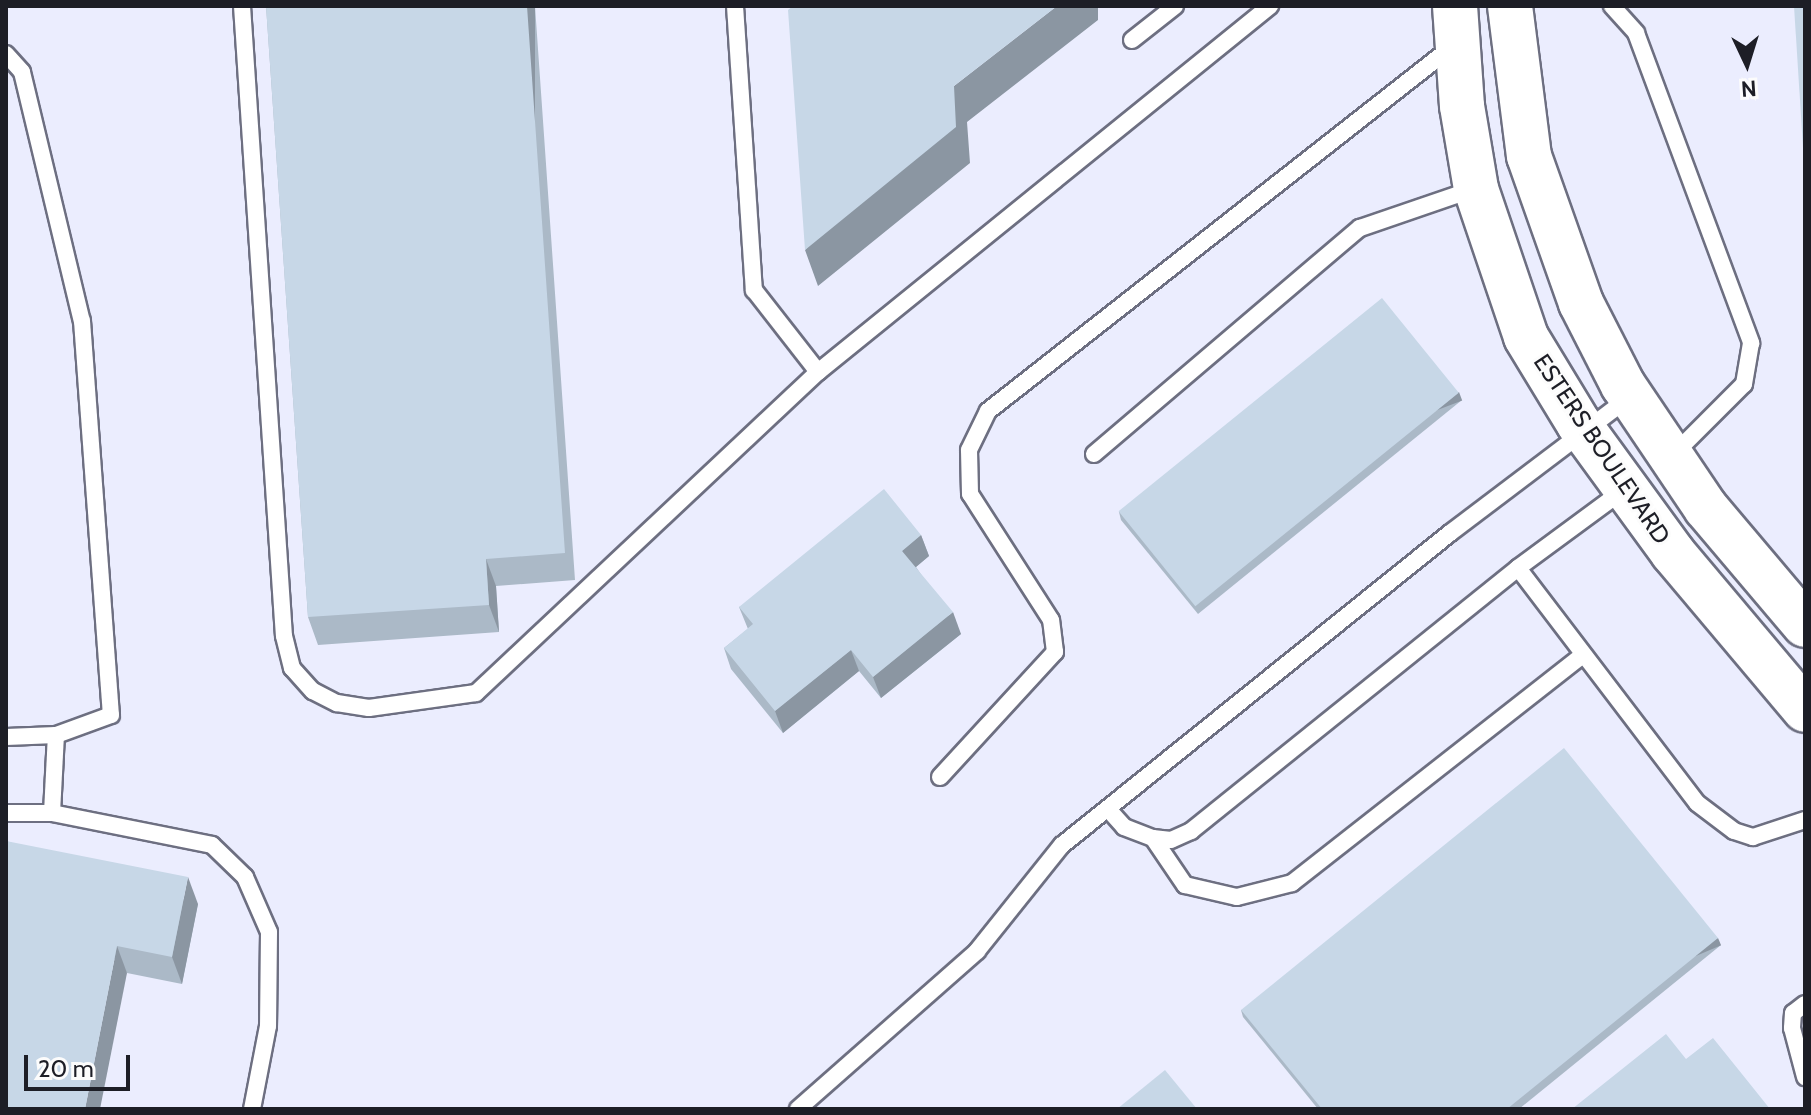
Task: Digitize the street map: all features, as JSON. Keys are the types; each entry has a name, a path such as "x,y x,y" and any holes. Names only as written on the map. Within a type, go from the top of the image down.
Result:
{"main road":[{"path":"1510,6 1529,156 1552,231 1581,303 1632,397 1706,508 1805,625"},
{"name":"ESTERS BOULEVARD","path":"1456,24 1476,189 1526,337 1584,430 1626,489 1805,710"},
{"path":"1626,489 1672,456"}],"lane":[{"path":"242,6 284,636 292,668 313,691 337,703 369,708 476,693 818,372 1270,6"},
{"path":"735,6 754,290 818,372"},
{"path":"1132,40 1175,6"},
{"path":"1612,6 1636,33 1751,343 1744,384 1672,456"},
{"path":"940,777 1055,652 1051,620 970,494 969,450 988,411 1456,24"},
{"path":"6,54 22,72 82,321 111,715 56,735 6,737"},
{"path":"1094,454 1360,228 1476,189"},
{"path":"798,1109 977,951 1062,845 1584,430 1632,397"},
{"path":"1108,809 1124,827 1153,838 1171,840 1191,831 1518,568 1626,489"},
{"path":"1518,568 1680,784 1734,831 1753,837 1805,820"},
{"path":"1153,838 1185,885 1237,897 1292,883 1582,656"},
{"path":"52,813 56,735"},
{"path":"6,813 52,813 212,845 245,877 269,932 268,1026 252,1109"},
{"path":"1805,1004 1793,1013 1792,1028 1805,1077"}],"building":[{"path":"266,6 527,6 565,553 486,559 489,605 308,617"},
{"path":"793,6 1057,6 954,86 956,127 805,250 788,10"},
{"path":"1794,6 1805,6 1805,179"},
{"path":"1382,298 1459,393 1195,606 1119,511"},
{"path":"884,489 921,535 902,551 953,612 873,677 851,650 775,711 724,648 753,624 739,607"},
{"path":"1564,748 1718,938 1507,1109 1322,1109 1241,1010"},
{"path":"6,841 188,877 172,957 117,946 85,1109 6,1109"},
{"path":"1666,1034 1686,1059 1713,1038 1770,1109 1572,1109"},
{"path":"1165,1070 1197,1109 1117,1109"}]}
